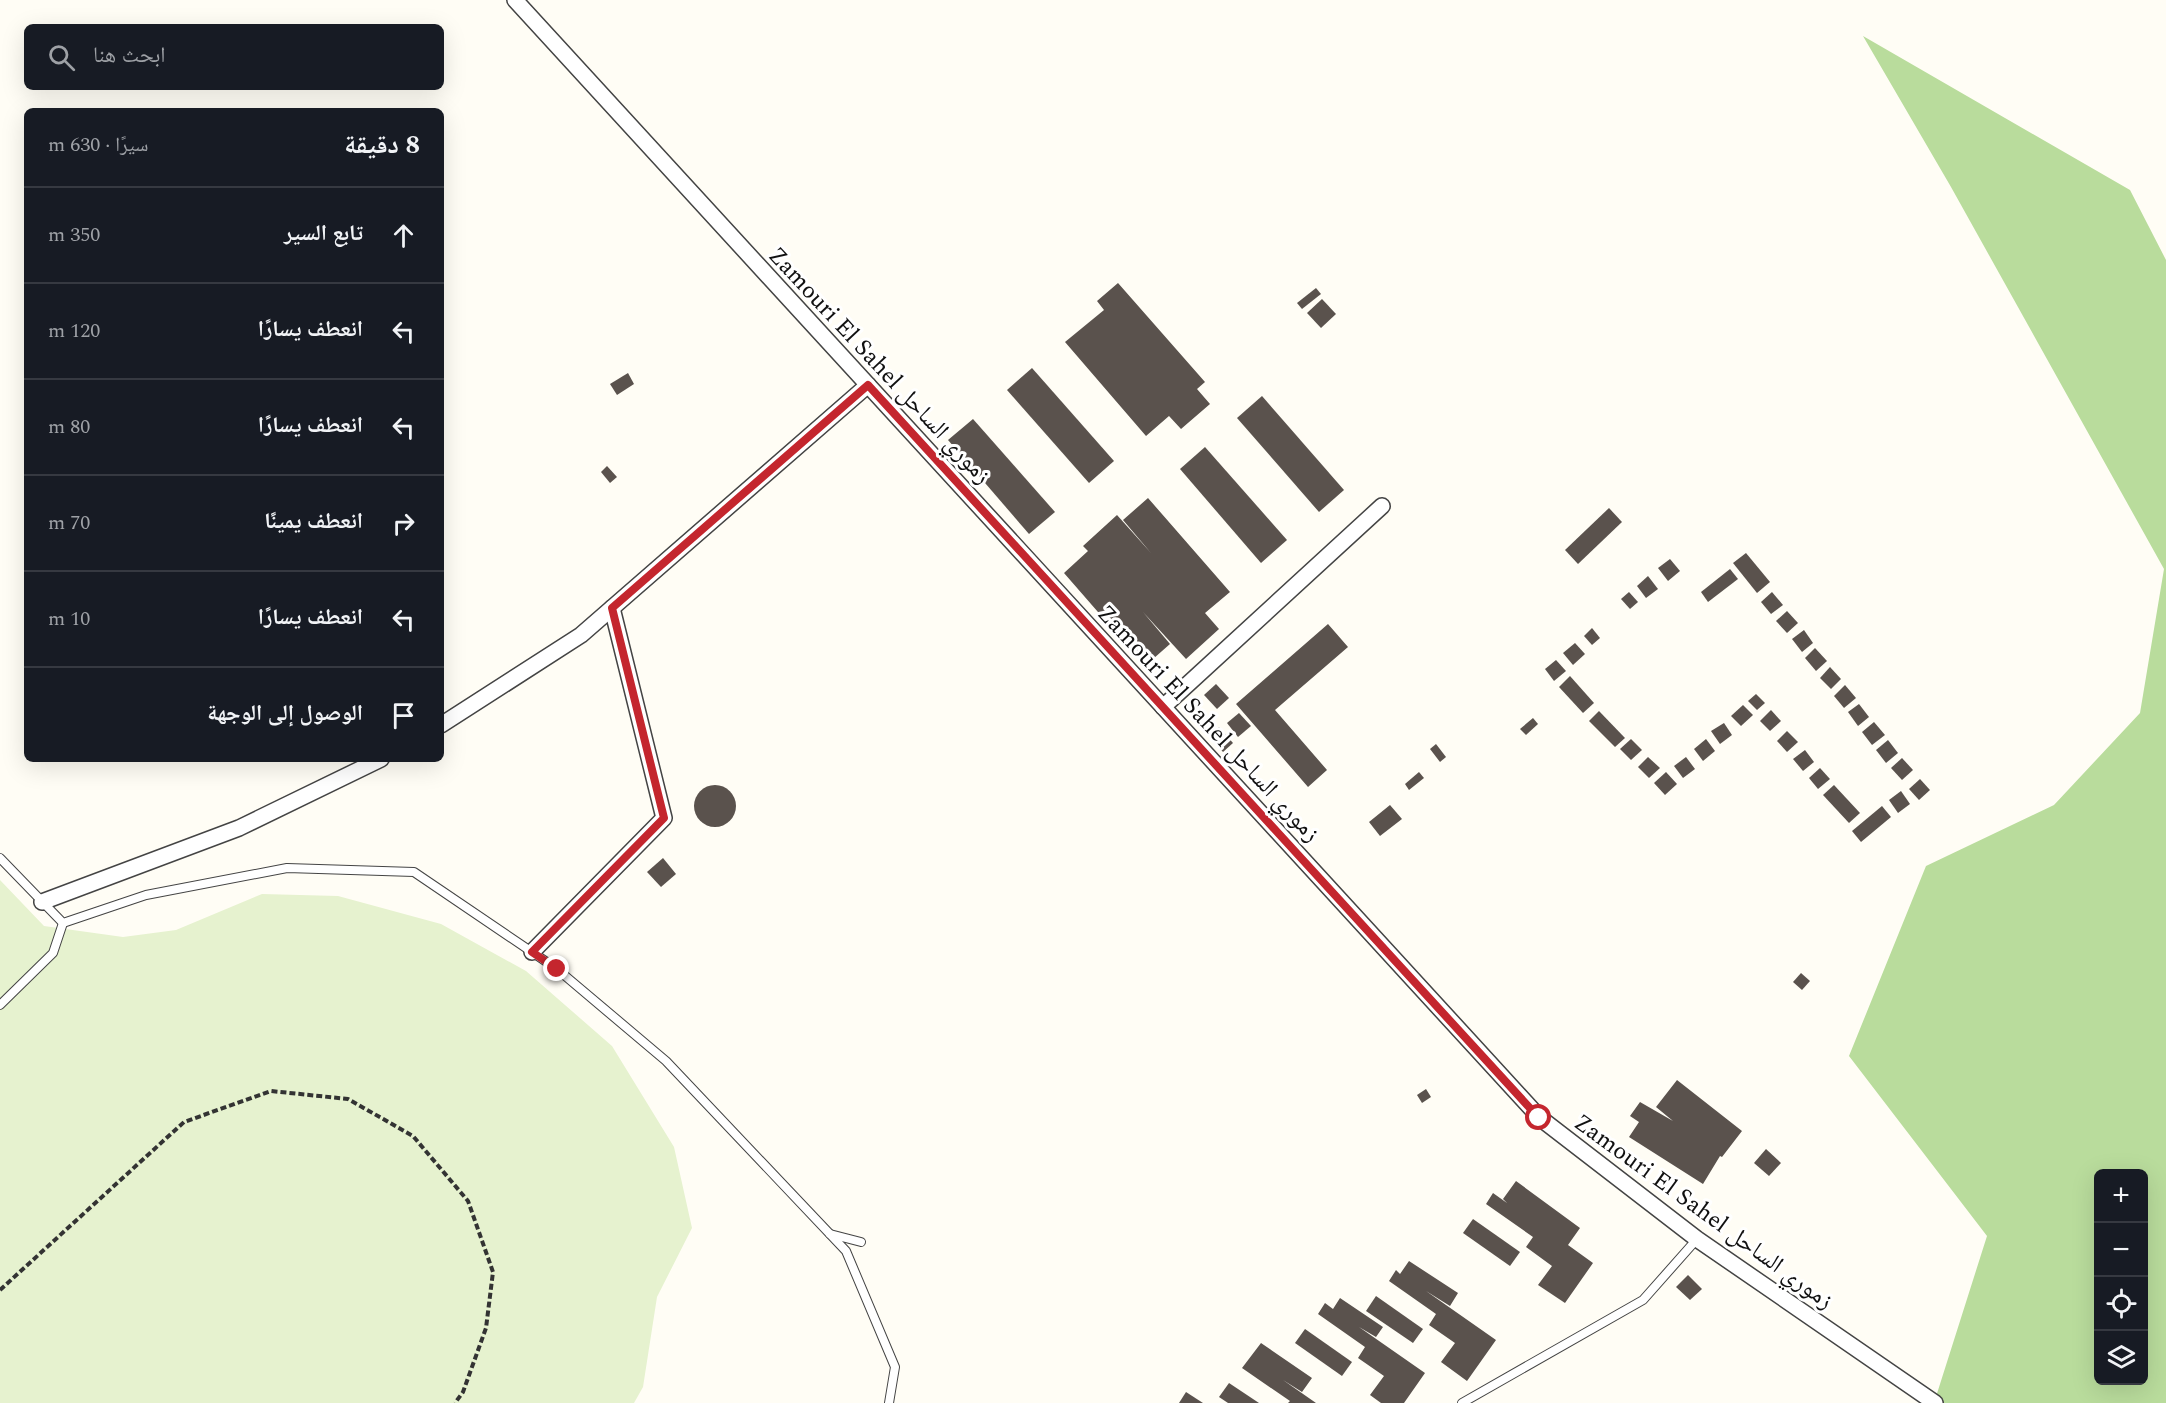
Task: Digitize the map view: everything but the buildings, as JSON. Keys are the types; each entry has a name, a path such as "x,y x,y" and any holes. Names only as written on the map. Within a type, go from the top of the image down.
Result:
{"street":[{"name":"Zamouri El Sahel زموري الساحل","path":"515,0 1539,1118 1697,1239 1934,1403"},
{"path":"444,723 581,635 868,385"},
{"path":"1163,707 1382,506"},
{"path":"532,952 664,818 612,608"},
{"path":"42,902 239,828 375,762"}],"lane":[{"path":"0,858 63,923"},
{"path":"63,923 146,895 286,868 414,872 557,969 666,1062 846,1251 895,1367 889,1403"},
{"path":"0,1005 53,953 63,923"},
{"path":"829,1233 861,1242"},
{"path":"1462,1403 1644,1300 1697,1239"}],"path":[{"path":"0,1290 184,1122 271,1091 348,1098 413,1136 468,1201 493,1272 486,1328 463,1392 455,1403"}],"green space":[{"path":"1863,36 2130,190 2166,260 2166,1403 1934,1403 1987,1236 1849,1056 1926,866 2054,805 2140,713 2164,569 1951,187"},
{"path":"0,880 44,926 123,937 176,930 262,894 338,896 441,924 526,971 612,1046 674,1147 692,1228 657,1297 643,1387 634,1403 0,1403"}],"route":[{"path":"557,969 532,952 664,818 612,608 868,385 1539,1118"}]}
